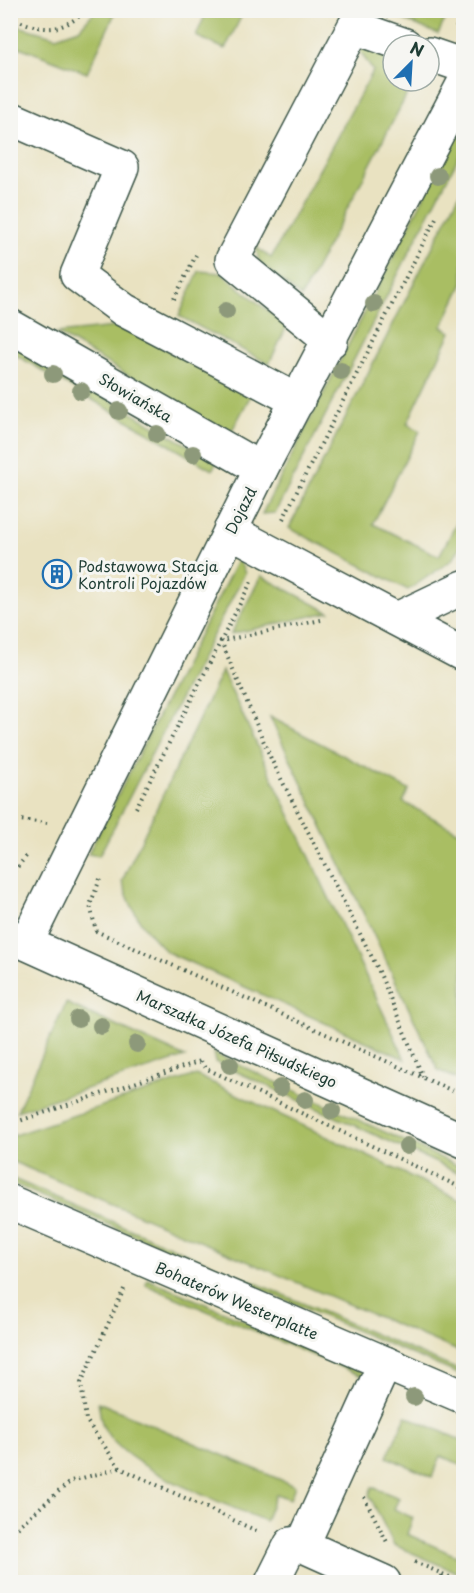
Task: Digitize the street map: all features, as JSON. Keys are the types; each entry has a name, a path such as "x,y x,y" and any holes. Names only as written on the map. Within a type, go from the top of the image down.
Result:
{"street":[{"path":"331,341 232,260 354,27 381,37"},
{"path":"441,58 464,66"},
{"name":"Dojazd","path":"18,939 464,83"},
{"path":"10,118 122,167 77,274 124,310 298,401"},
{"name":"Słowiańska","path":"10,326 261,469"},
{"path":"230,531 464,656"},
{"path":"397,619 464,587"},
{"name":"Marszałka Józefa Piłsudskiego","path":"18,939 464,1141"},
{"name":"Bohaterów Westerplatte","path":"10,1203 464,1397"},
{"path":"302,1546 385,1363"},
{"path":"272,1582 291,1544 302,1546 384,1582"}],"path":[{"path":"10,17 46,30 70,24 87,10"},
{"path":"333,617 221,641 272,761 378,969 424,1078"},
{"path":"10,819 48,823"},
{"path":"10,876 32,849"},
{"path":"103,872 90,905 96,931 464,1096"},
{"path":"10,1124 201,1061"},
{"path":"205,1068 464,1189"},
{"path":"124,1287 81,1383 86,1420 120,1468 267,1536"},
{"path":"10,1537 21,1524 71,1482 120,1468"},
{"path":"358,1503 363,1493 392,1552 383,1548"},
{"path":"412,1561 461,1582"},
{"path":"439,1582 443,1574"}],"green space":[{"path":"449,10 438,33 383,11"},
{"path":"95,11 116,11 87,73 14,45 11,51 11,24 56,37 79,29"},
{"path":"207,11 244,11 225,49 196,36"},
{"path":"356,45 381,54 381,93 408,93 301,297 259,262 256,247 271,258 373,71"},
{"path":"463,120 463,148 275,513 262,514"},
{"path":"463,187 463,283 442,327 451,332 407,424 420,431 373,524 439,556 461,515 463,517 463,543 452,560 408,590 289,528"},
{"path":"199,271 221,273 287,326 269,364 179,316"},
{"path":"124,326 251,395 229,436 57,333"},
{"path":"11,343 217,462 212,470 11,352"},
{"path":"238,559 245,573 99,856 88,854"},
{"path":"261,576 329,612 231,634"},
{"path":"222,671 405,1059 167,952 145,928 130,903 122,881"},
{"path":"270,717 409,790 403,802 463,834 463,1082 438,1070"},
{"path":"66,1003 185,1057 17,1111"},
{"path":"213,1053 463,1168 463,1175 215,1062"},
{"path":"196,1075 463,1201 463,1353 11,1161 11,1136"},
{"path":"11,1178 463,1372 463,1376 11,1183"},
{"path":"147,1279 366,1373 364,1377 146,1285"},
{"path":"98,1402 295,1486 290,1499 276,1494 265,1521 153,1471 115,1443 104,1428"},
{"path":"406,1416 463,1441 463,1466 441,1456 432,1477 387,1457"},
{"path":"372,1487 399,1498 394,1509 413,1518 407,1534 463,1559 463,1575 394,1545 369,1495"}],"place":[{"name":"Podstawowa Stacja Kontroli Pojazdów","path":"57,574"}]}
